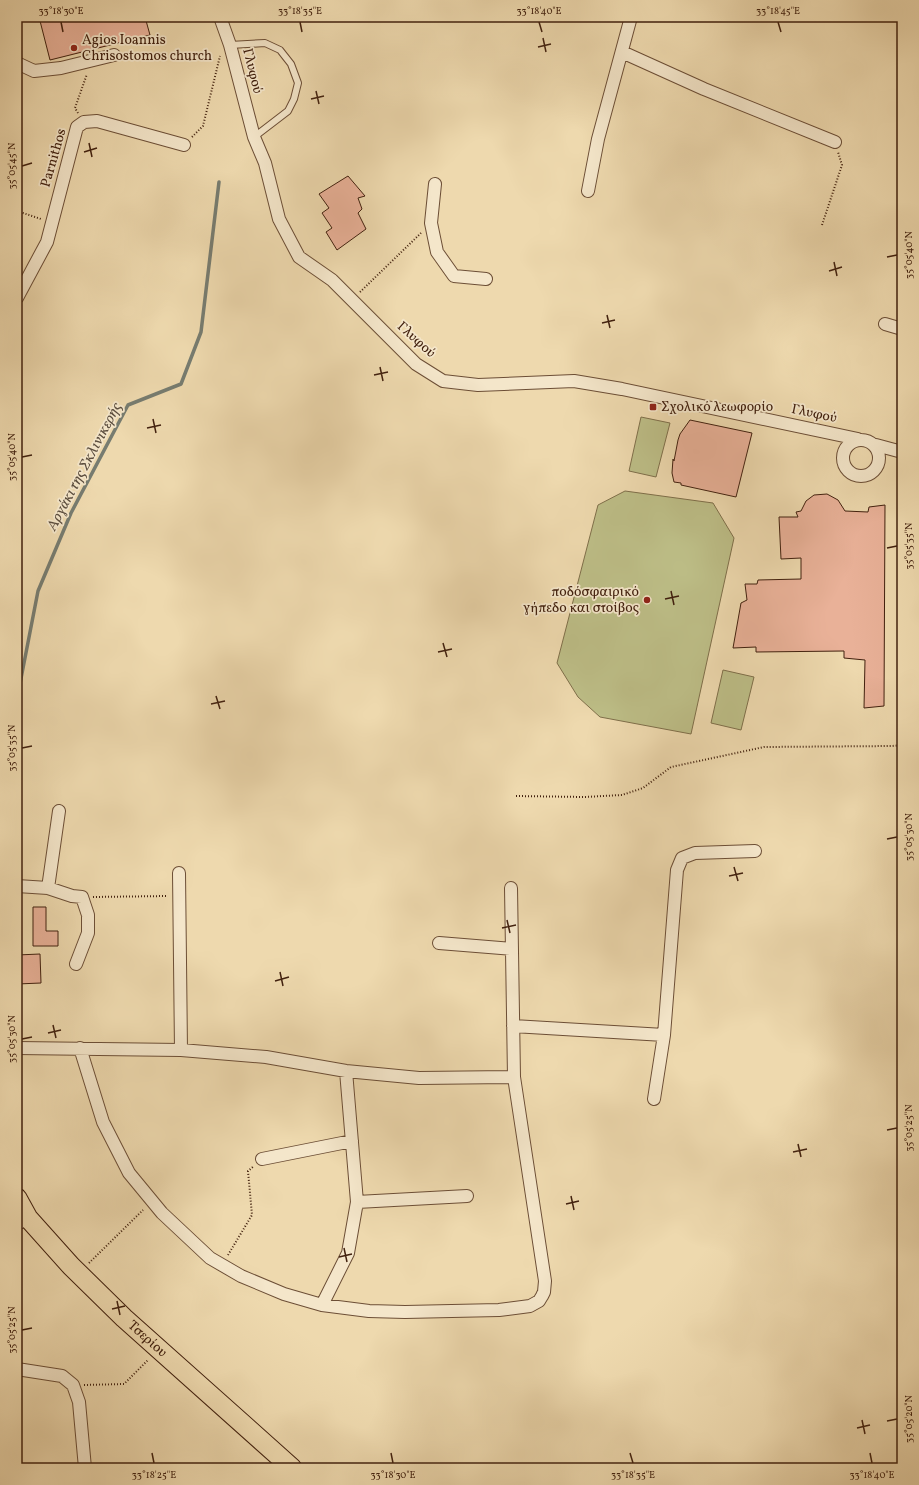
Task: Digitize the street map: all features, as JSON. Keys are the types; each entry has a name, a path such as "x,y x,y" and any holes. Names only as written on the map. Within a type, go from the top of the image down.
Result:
{"main road":[{"name":"Τσερίου","path":"17,1198 22,1221 124,1318 291,1468"}],"street":[{"name":"Γλυφού","path":"220,17 228,39 254,137 265,163 279,218 299,256 332,280 416,364 443,381 478,385 574,381 622,389 858,439"},
{"path":"588,191 598,138 631,17"},
{"path":"622,52 704,89 835,142"},
{"path":"17,62 34,71 61,68 114,55"},
{"name":"Parnithos","path":"17,298 47,242 78,127 84,122 96,121 184,145"},
{"path":"435,184 431,223 437,252 454,276 486,278"},
{"path":"885,324 902,329"},
{"path":"876,446 880,454 879,464 873,472 864,476 855,475 847,470 842,461 844,451 849,443 858,439 868,440 876,446 902,452"},
{"path":"48,888 59,811"},
{"path":"654,1099 664,1035 677,870 682,858 694,853 755,852"},
{"path":"179,872 181,1050"},
{"path":"17,886 48,888 72,896 82,897 88,915 88,933 76,964"},
{"path":"80,1048 103,1122 129,1173 162,1213 210,1258 241,1276 284,1294 322,1305 369,1311 405,1312 499,1310 530,1306 539,1301 544,1292 544,1281 514,1077 511,888"},
{"path":"439,943 512,949"},
{"path":"513,1026 664,1035"},
{"path":"17,1048 181,1050 266,1056 346,1071 419,1078 514,1077"},
{"path":"322,1305 348,1253 357,1202 346,1071"},
{"path":"262,1159 352,1141"},
{"path":"357,1202 467,1196"},
{"path":"17,1369 62,1376 73,1385 79,1402 85,1468"}],"lane":[{"path":"228,39 265,43 280,50 290,64 298,83 294,99 288,111 254,137"}],"path":[{"path":"184,145 203,126 228,39"},
{"path":"84,122 75,108 91,60"},
{"path":"822,225 842,165 835,142"},
{"path":"17,211 52,223"},
{"path":"352,300 431,223"},
{"path":"516,796 584,797 622,795 643,788 671,767 764,747 901,745 902,727"},
{"path":"82,897 179,896"},
{"path":"222,1265 252,1215 248,1171 262,1159"},
{"path":"78,1273 152,1201"},
{"path":"73,1385 124,1384 158,1349"}],"green space":[{"path":"641,417 670,423 656,477 629,471"},
{"name":"ποδόσφαιρικό γήπεδο και στοίβος","path":"625,491 713,503 734,538 691,734 600,717 578,697 557,663 598,505"},
{"path":"723,670 754,677 741,730 711,723"}],"building":[{"name":"Agios Ioannis Chrisostomos church","path":"39,17 145,17 150,35 50,60"},
{"path":"348,176 365,196 358,198 362,209 358,213 366,229 337,250 326,232 332,228 322,213 329,208 319,194"},
{"path":"690,420 752,433 736,497 681,485 681,483 674,482 672,473 673,459 674,461 680,434"},
{"path":"827,494 838,500 845,511 868,512 869,507 885,505 884,706 864,708 865,660 844,658 844,651 756,652 756,647 733,648 741,603 747,600 745,584 757,584 758,580 801,579 801,558 781,559 779,517 798,517 796,512 801,511 806,501 814,495"},
{"path":"33,907 46,907 46,931 58,931 58,946 33,946"},
{"path":"40,954 41,983 17,984 17,955"}],"waterway":[{"name":"Αργάκι της Σκλινικερής","path":"17,699 38,591 71,513 128,405 181,384 201,332 219,182"}],"place":[{"name":"Agios Ioannis Chrisostomos church","path":"74,48"},
{"name":"Σχολικό λεωφορίο","path":"653,407"},
{"name":"ποδόσφαιρικό γήπεδο και στοίβος","path":"647,600"}]}
